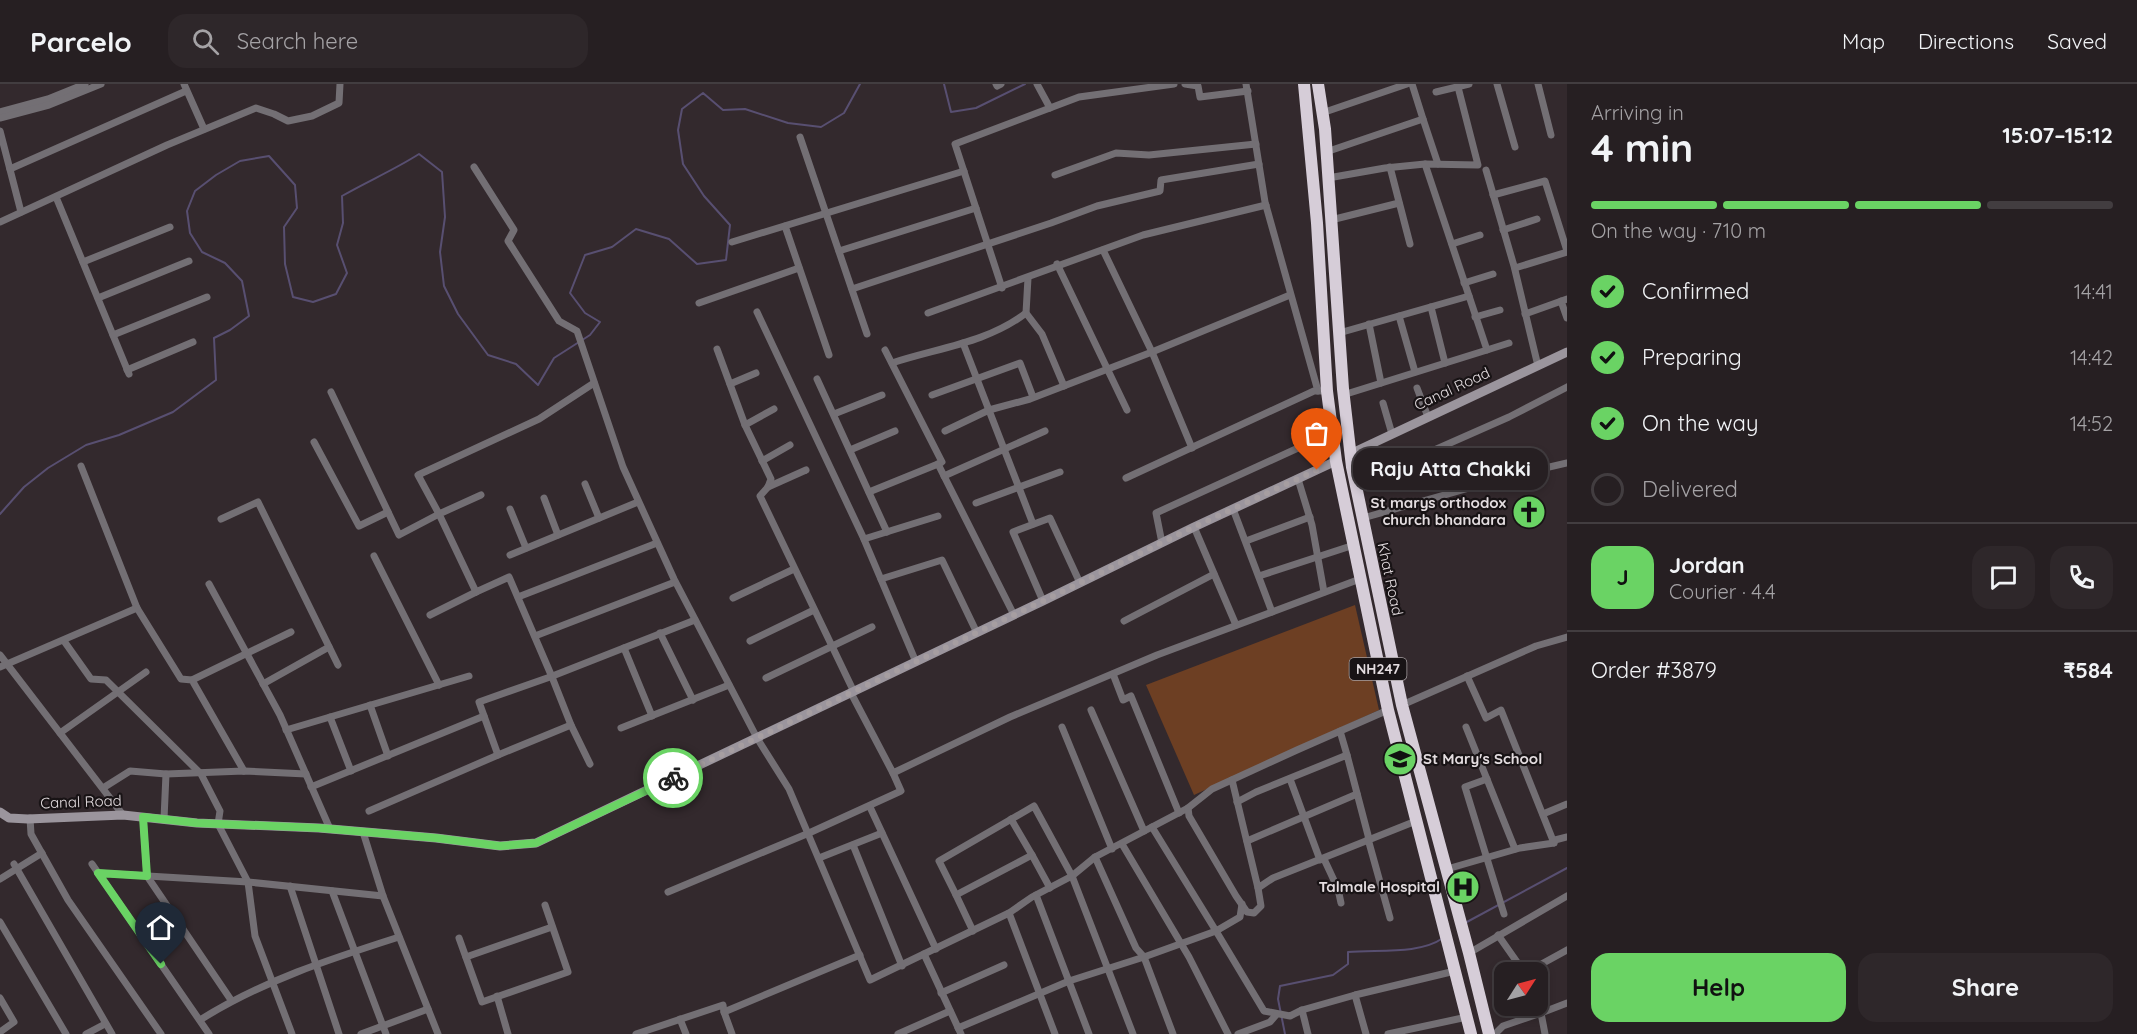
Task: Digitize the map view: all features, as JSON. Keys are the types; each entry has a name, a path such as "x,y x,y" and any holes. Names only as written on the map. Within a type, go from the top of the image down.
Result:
{"highway":[{"name":"Khat Road","path":"1304,84 1314,180 1322,391 1333,432 1336,461 1388,710 1471,1034"},
{"name":"Khat Road","path":"1318,84 1326,152 1343,394 1355,484 1402,705 1489,1034"},
{"path":"1314,180 1328,178"},
{"path":"1336,461 1350,454"},
{"path":"1388,710 1402,705"}],"street":[{"path":"0,112 48,99 85,84"},
{"path":"0,118 49,105 100,84"},
{"path":"0,222 204,129 256,108 288,121 312,116 339,103 340,84"},
{"path":"996,84 997,86 1001,84"},
{"path":"1002,288 955,144 1079,97 1174,84"},
{"path":"1126,478 1314,391 1322,391 1290,295 1266,205 1247,88 1200,97 1198,86 1185,84"},
{"path":"1322,113 1407,84"},
{"path":"1412,84 1438,164"},
{"path":"1437,92 1469,84"},
{"path":"1497,84 1515,147"},
{"path":"1538,84 1551,135"},
{"path":"1038,86 1050,108"},
{"path":"10,169 185,87 204,129"},
{"path":"1328,178 1390,167 1425,164 1478,165 1458,87"},
{"path":"1326,152 1424,119"},
{"path":"0,131 21,212"},
{"path":"800,136 867,334"},
{"path":"1055,175 1116,153 1149,156 1256,144"},
{"path":"852,289 1097,206 1161,191 1161,180 1259,164"},
{"path":"1425,164 1486,350"},
{"path":"474,167 514,231 508,241 559,321 577,331 623,467 657,543 757,738 789,789 870,980 1009,913 1036,895 1072,876 1095,856 1188,808 1212,789 1388,710"},
{"path":"1390,167 1410,244"},
{"path":"1486,170 1515,268 1538,366"},
{"path":"732,242 964,171"},
{"path":"1493,195 1545,181 1567,251 1515,268"},
{"path":"56,197 128,372 193,342"},
{"path":"1331,220 1399,203"},
{"path":"928,313 1143,235 1266,205"},
{"path":"839,251 976,208"},
{"path":"1503,230 1537,219"},
{"path":"785,226 829,355"},
{"path":"83,262 170,227"},
{"path":"1452,244 1480,235"},
{"path":"1103,250 1152,352 1192,448"},
{"path":"98,298 189,261"},
{"path":"1058,265 1127,410"},
{"path":"699,303 799,268"},
{"path":"1464,283 1493,274"},
{"path":"1028,278 1026,313 1042,334 1064,386"},
{"path":"945,431 989,410 1064,386 1290,295"},
{"path":"1339,333 1469,296"},
{"path":"113,335 207,297"},
{"path":"1526,314 1564,300 1567,318"},
{"path":"1431,307 1445,363"},
{"path":"1475,317 1500,310"},
{"path":"757,312 864,539 916,662"},
{"path":"892,363 963,343 1010,325 1026,313"},
{"path":"1399,316 1415,372"},
{"path":"1369,324 1381,383"},
{"path":"963,343 1033,524"},
{"path":"1343,394 1509,343"},
{"path":"668,892 870,807 901,791 760,496 768,487 771,479 745,425 717,349"},
{"path":"869,492 942,462 885,350"},
{"name":"Canal Road","path":"1350,454 1567,352"},
{"path":"932,395 976,377 1020,363 1034,397"},
{"path":"730,384 756,373"},
{"path":"818,379 887,532"},
{"path":"476,592 418,475 538,419 594,383"},
{"path":"1355,484 1509,417 1567,387"},
{"path":"1417,388 1428,417"},
{"path":"331,392 399,534 481,495"},
{"path":"834,414 882,395"},
{"path":"1383,403 1392,434"},
{"path":"745,425 774,410"},
{"path":"850,450 895,431"},
{"path":"944,476 1045,431"},
{"path":"1162,543 1156,513 1333,432"},
{"path":"314,442 359,526 388,512"},
{"path":"762,461 790,445"},
{"name":"Canal Road","path":"0,812 9,818 123,814 218,824 330,829 500,846 536,843 1336,461"},
{"path":"1362,518 1515,475 1567,463"},
{"path":"938,464 1014,615"},
{"path":"81,466 137,608 181,679 192,680 291,632"},
{"path":"768,487 806,470"},
{"path":"976,503 1060,472"},
{"path":"1298,479 1319,556 1324,592"},
{"path":"585,484 599,518"},
{"path":"544,498 558,535"},
{"path":"221,519 258,502 338,665"},
{"path":"510,555 639,502"},
{"path":"510,509 526,548"},
{"path":"1233,509 1272,612"},
{"path":"864,539 938,516"},
{"path":"1246,541 1310,517"},
{"path":"1043,601 1012,532 1050,518 1080,583"},
{"path":"1194,527 1236,625"},
{"path":"518,597 657,543"},
{"path":"1259,576 1353,545"},
{"path":"374,556 439,685"},
{"path":"881,579 942,560 977,633"},
{"path":"733,598 794,569"},
{"path":"1124,621 1214,574"},
{"path":"430,615 509,577 571,725 590,764"},
{"path":"893,773 1010,717 1113,674 1360,579"},
{"path":"535,636 675,582"},
{"path":"209,584 286,730 330,829"},
{"path":"4,666 137,608"},
{"path":"750,640 814,610"},
{"path":"498,754 479,702 552,677 695,620"},
{"path":"766,678 872,627"},
{"path":"660,633 693,700"},
{"path":"1402,705 1536,646 1565,638 1567,647"},
{"path":"64,641 92,679 106,680 200,773 220,811 218,824 248,882 255,936 292,1034"},
{"path":"263,684 329,647"},
{"path":"624,648 652,716"},
{"path":"0,655 4,666 123,814"},
{"path":"60,733 146,672"},
{"path":"1113,674 1123,700 1131,696 1179,813"},
{"path":"286,730 469,676"},
{"path":"1467,676 1486,718 1501,710 1554,843"},
{"path":"192,680 244,771"},
{"path":"621,728 729,685"},
{"path":"370,705 388,756"},
{"path":"1091,710 1144,831"},
{"path":"311,787 484,716"},
{"path":"330,717 351,771"},
{"path":"369,811 498,754 571,725"},
{"path":"1062,727 1112,849"},
{"path":"1466,727 1515,849"},
{"path":"1340,731 1390,918"},
{"path":"1237,802 1347,755"},
{"path":"103,788 130,771 166,774 244,771 306,774"},
{"path":"165,819 166,774"},
{"path":"1290,779 1303,817 1338,889 1341,903"},
{"path":"1487,779 1465,787 1504,915"},
{"path":"1188,808 1189,816 1247,912 1254,913 1262,906 1232,780"},
{"path":"1246,841 1357,794"},
{"path":"1543,814 1567,804"},
{"path":"974,931 939,861 1034,806 1072,876 1133,1034"},
{"path":"870,807 936,949"},
{"path":"143,817 147,876 231,1000"},
{"path":"30,818 31,834 68,900 161,1034"},
{"path":"1011,819 1050,888"},
{"path":"1258,888 1273,878 1416,821"},
{"path":"1152,827 1264,1011 1290,1016 1302,1010 1355,995 1455,971"},
{"path":"363,832 383,896 438,1034"},
{"path":"819,858 882,833"},
{"path":"1447,869 1515,849 1554,843 1555,840 1567,837"},
{"path":"1122,844 1181,944 1228,1034"},
{"path":"853,845 902,966"},
{"path":"0,879 15,866 42,853"},
{"path":"956,896 1032,855"},
{"path":"1095,856 1136,948 1144,957 1173,1034"},
{"path":"92,864 209,1034"},
{"path":"15,866 112,1034"},
{"path":"98,873 248,882 383,896"},
{"path":"290,886 339,1034"},
{"path":"332,891 386,1034"},
{"path":"1036,895 1089,1034"},
{"path":"1469,953 1567,896"},
{"path":"924,954 959,1031 1069,981 1107,970 1216,931 1240,917 1242,904"},
{"path":"459,938 482,1002 568,972 544,905"},
{"path":"1009,913 1055,1034"},
{"path":"0,921 3,934 66,1034"},
{"path":"466,957 552,927"},
{"path":"1498,935 1518,962"},
{"path":"200,1020 231,1000 272,982 316,964 399,937"},
{"path":"1544,962 1567,950"},
{"path":"724,1012 860,955"},
{"path":"941,993 1004,965"},
{"path":"1355,995 1366,1034"},
{"path":"497,996 508,1034"},
{"path":"0,998 14,1022 0,1032"},
{"path":"1548,1010 1567,1003"},
{"path":"636,1034 723,1005 732,1034"},
{"path":"361,1034 428,1009"},
{"path":"1302,1010 1308,1034"},
{"path":"899,1034 950,1011"},
{"path":"1238,1034 1270,1022 1276,1015"},
{"path":"1495,1034 1503,1026 1532,1016"},
{"path":"1542,1016 1545,1034"},
{"path":"1388,1034 1467,1017"},
{"path":"680,1019 686,1034"},
{"path":"86,1034 105,1024"}],"shaded area":[{"path":"1355,605 1379,710 1194,795 1146,685"}],"waterway":[{"path":"0,514 24,487 48,468 86,445 119,435 173,412 216,380 214,338 249,316 242,281 225,263 202,252 190,233 187,211 195,191 240,161 269,156 295,185 297,208 284,227 285,264 293,297 313,302 336,294 347,273 337,245 343,223 342,196 419,154 442,172 445,217 440,252 444,286 458,314 488,355 516,364 538,385 554,358 590,335 600,322 585,313 570,293 585,255 612,247 636,229 669,239 697,264 726,260 730,225 704,196 683,164 678,130 682,109 703,93 723,110 745,109 788,123 821,127 844,113 860,84"},
{"path":"944,84 951,112 976,108 1025,84"},
{"path":"1465,923 1567,868"},
{"path":"1285,1034 1278,999 1280,986 1333,975 1348,964 1348,952 1410,949 1422,947 1443,938"}],"way so far":[{"path":"673,778 1317,470"}],"place":[{"name":"Raju Atta Chakki","path":"1317,470"},
{"name":"St marys orthodox church bhandara","path":"1529,512"},
{"name":"St Mary's School","path":"1400,759"},
{"name":"Talmale Hospital","path":"1463,887"}],"route":[{"path":"161,964 98,873 147,876 143,817 197,823 319,828 500,846 536,843 673,778"}]}
